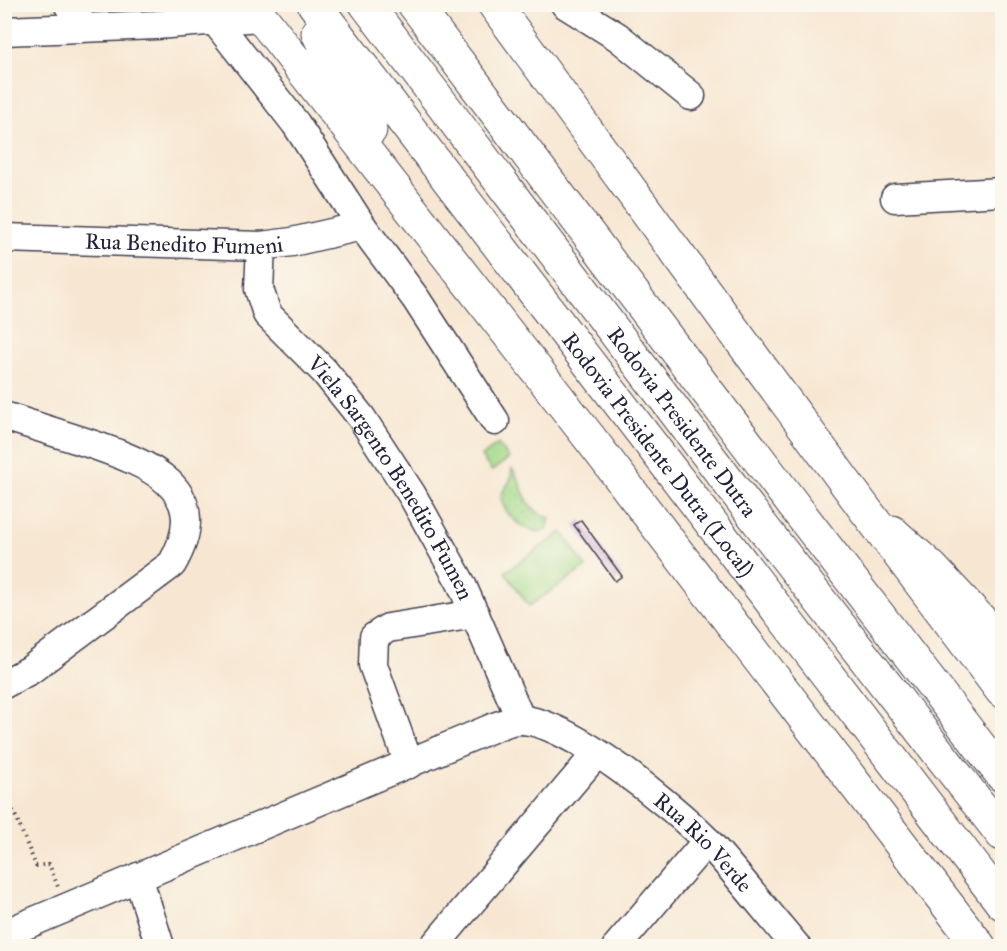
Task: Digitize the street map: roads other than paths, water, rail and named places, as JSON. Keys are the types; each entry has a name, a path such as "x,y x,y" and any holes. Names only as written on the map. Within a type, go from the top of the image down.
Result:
{"main road":[{"path":"304,4 352,102 493,317"},
{"name":"Rodovia Presidente Dutra (Local)","path":"314,4 1002,903"},
{"name":"Rodovia Presidente Dutra","path":"366,4 761,525 1002,834"},
{"name":"Rodovia Presidente Dutra","path":"414,4 795,507 1002,775"},
{"path":"498,9 864,508 1002,691"},
{"path":"255,11 592,441 979,946"},
{"path":"864,508 932,568 1002,644"}],"street":[{"path":"68,4 84,27"},
{"path":"565,4 618,37 691,96"},
{"path":"4,31 216,22 255,11"},
{"path":"216,22 296,124 362,226 416,299 495,421"},
{"path":"894,198 1002,192"},
{"name":"Rua Benedito Fumeni","path":"4,238 261,246 292,242 362,226"},
{"name":"Viela Sargento Benedito Fumen","path":"261,246 259,290 267,314 324,370 361,417 412,495 461,583 521,720"},
{"path":"4,416 130,458 162,474 183,506 187,525 183,544 172,564 30,670 4,684"},
{"path":"409,764 373,665 374,637 388,628 475,614"},
{"path":"4,658 30,670"},
{"path":"4,934 67,910 138,877 497,726 521,720"},
{"name":"Rua Rio Verde","path":"521,720 568,736 624,771 706,841 796,946"},
{"path":"434,946 597,753"},
{"path":"617,946 706,841"},
{"path":"138,877 160,946"}]}
